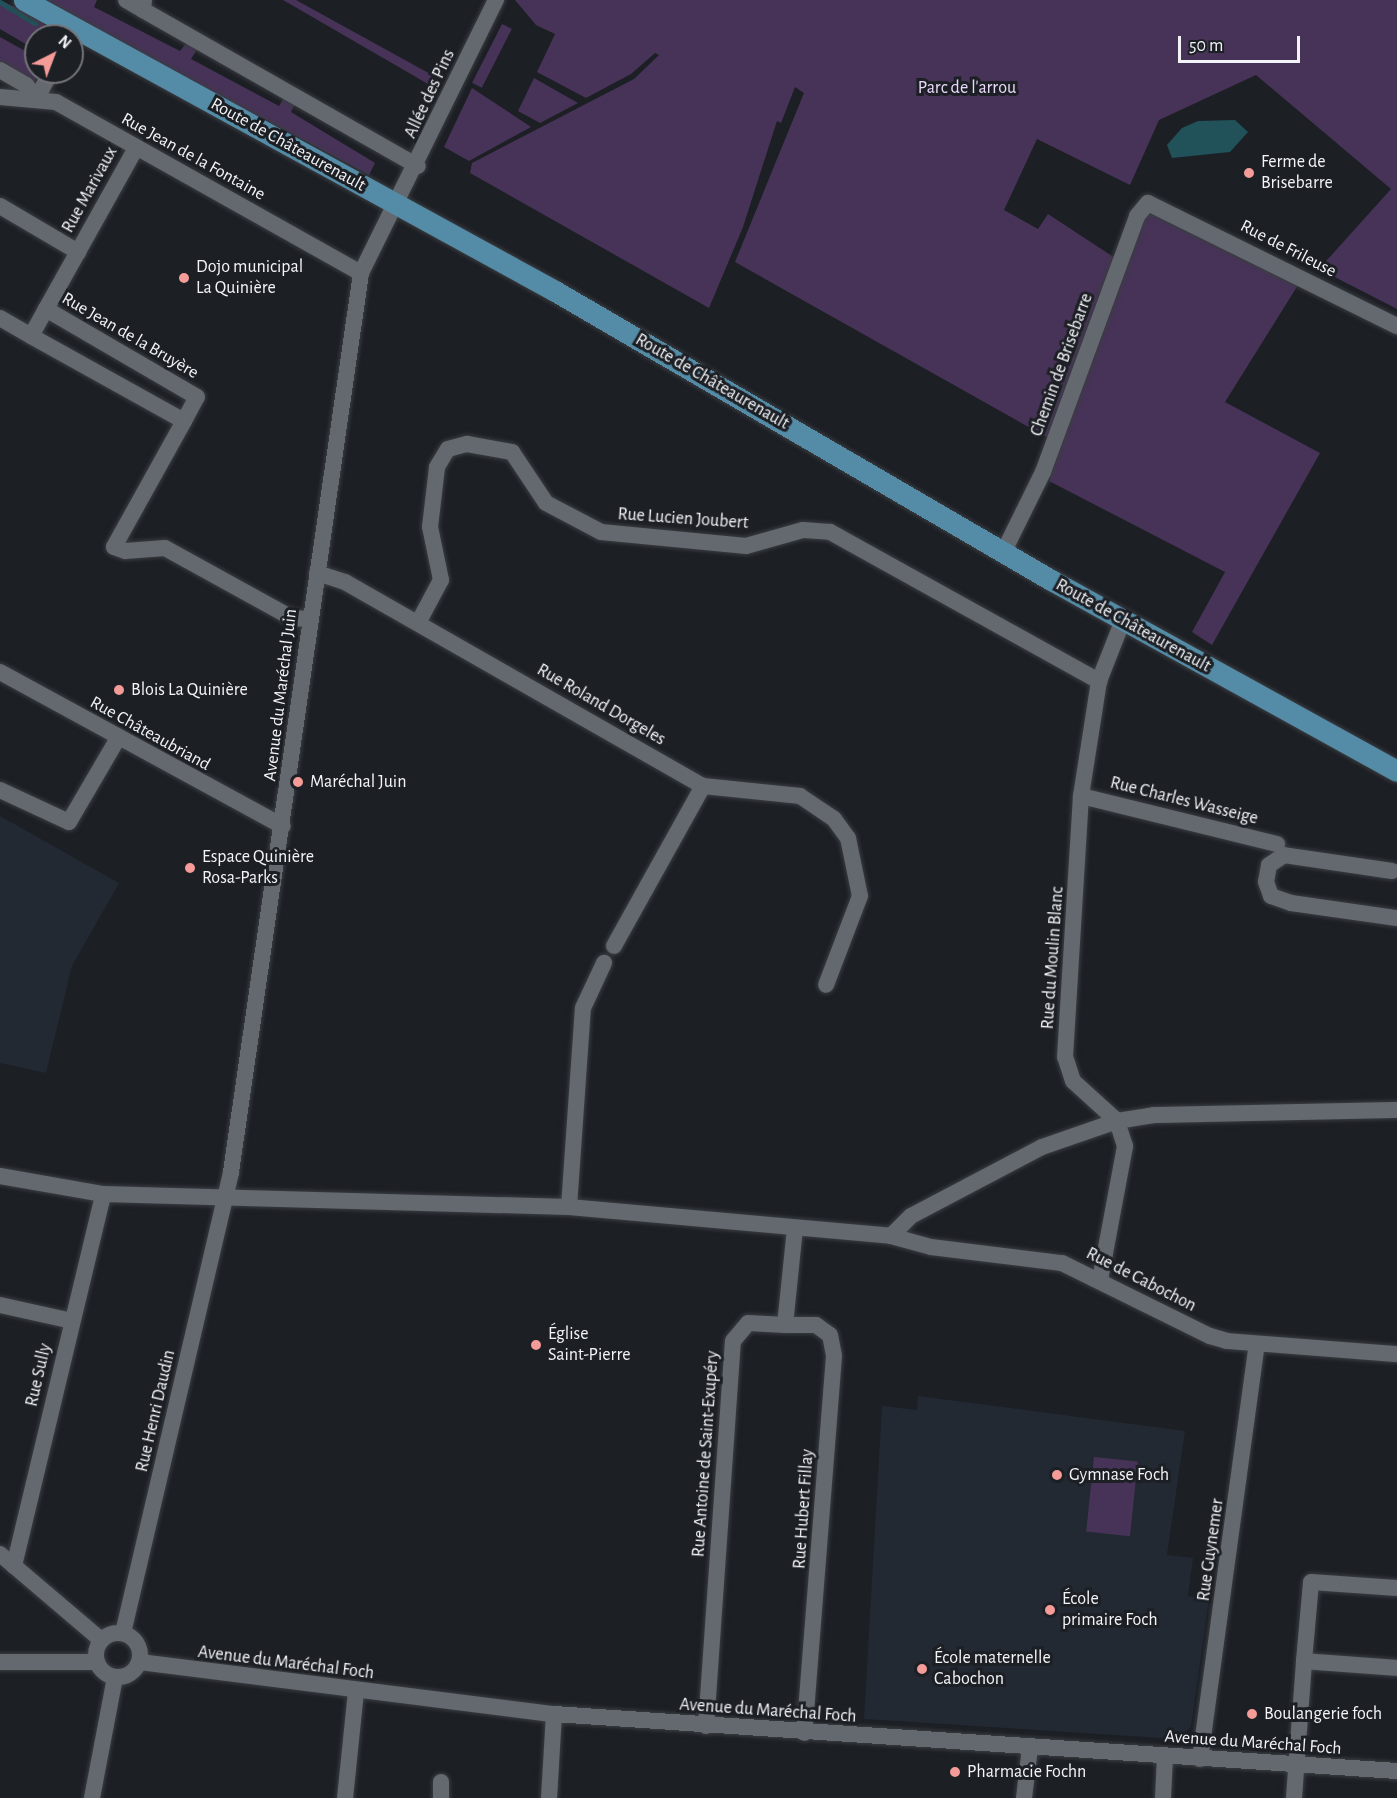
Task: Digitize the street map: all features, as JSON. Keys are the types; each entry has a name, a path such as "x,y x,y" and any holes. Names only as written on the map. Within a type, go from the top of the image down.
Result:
{"main road":[{"name":"Route de Châteaurenault","path":"24,0 59,24"},
{"name":"Route de Châteaurenault","path":"84,39 555,291 1004,553 1397,771"}],"street":[{"path":"126,0 144,5 418,166"},
{"name":"Allée des Pins","path":"398,205 496,0"},
{"path":"0,70 27,85 37,98 45,84"},
{"name":"Rue Jean de la Fontaine","path":"0,97 37,98 56,102 362,273"},
{"name":"Rue Marivaux","path":"46,309 136,148"},
{"name":"Chemin de Brisebarre","path":"1004,553 1043,472 1137,216 1148,202 1161,206"},
{"name":"Avenue du Maréchal Juin","path":"226,1199 283,826 310,619 362,273 398,205"},
{"name":"Rue de Frileuse","path":"1161,206 1397,326"},
{"name":"Rue Marivaux","path":"0,207 78,252"},
{"name":"Rue Jean de la Bruyère","path":"31,336 46,309 197,397 114,547 125,551 165,548 292,618 310,619"},
{"path":"0,318 184,421"},
{"name":"Rue Lucien Joubert","path":"418,623 441,580 430,527 437,467 448,449 467,444 512,452 546,503 601,532 746,546 803,530 830,532 1099,681"},
{"name":"Rue Roland Dorgeles","path":"317,573 345,582 704,786"},
{"name":"Rue du Moulin Blanc","path":"1117,1121 1073,1081 1065,1057 1082,796 1099,681 1123,620"},
{"name":"Rue Châteaubriand","path":"0,672 283,826"},
{"path":"0,790 69,822 118,738"},
{"path":"614,946 704,786 800,796 834,819 848,838 860,896 826,985"},
{"name":"Rue Charles Wasseige","path":"1082,796 1277,844"},
{"path":"1392,872 1284,855 1269,865 1266,882 1271,896 1291,903 1397,918"},
{"path":"569,1207 583,1008 604,963"},
{"path":"891,1236 911,1216 1042,1147 1117,1121 1154,1115 1397,1110"},
{"path":"1100,1280 1125,1146 1117,1121"},
{"name":"Rue de Cabochon","path":"0,1176 103,1194 569,1207 891,1236 931,1247 1062,1263 1209,1336 1257,1345 1397,1354"},
{"name":"Rue Sully","path":"14,1566 103,1194"},
{"name":"Rue Henri Daudin","path":"123,1633 226,1199"},
{"path":"785,1325 795,1229"},
{"path":"0,1305 72,1321"},
{"name":"Rue Antoine de Saint-Exupéry","path":"706,1726 733,1341 748,1323 785,1325"},
{"name":"Rue Hubert Fillay","path":"785,1325 816,1325 830,1335 834,1356 804,1733"},
{"name":"Rue Guynemer","path":"1200,1759 1257,1345"},
{"path":"0,1554 101,1640"},
{"path":"1294,1798 1311,1582 1397,1588"},
{"path":"101,1640 123,1633 140,1647 140,1662 130,1674 116,1677"},
{"path":"97,1662 101,1640"},
{"path":"1304,1661 1397,1668"},
{"path":"0,1662 97,1662 116,1677"},
{"name":"Avenue du Maréchal Foch","path":"140,1662 356,1691 554,1714 804,1733 1397,1771"},
{"path":"92,1798 116,1677"},
{"path":"345,1798 356,1691"},
{"path":"549,1798 554,1714"},
{"path":"1024,1798 1030,1748"},
{"path":"1163,1798 1165,1757"}],"shaded area":[{"path":"0,816 119,883 72,966 46,1073 0,1063"},
{"path":"918,1396 1185,1431 1167,1555 1193,1558 1188,1596 1209,1599 1191,1727 1178,1739 864,1719 882,1406 917,1410"}],"green space":[{"path":"0,0 40,19 44,24 24,24 24,43 0,29"},
{"path":"40,0 97,0 94,7 180,51 187,42 198,48 191,59 279,106 285,96 296,102 291,112 375,163 369,175"},
{"path":"283,0 296,0 434,76 428,84"},
{"name":"Parc de l'arrou","path":"515,0 1397,0 1397,309 1319,269 1391,189 1256,75 1159,120 1130,185 1037,139 1004,210 1038,229 1048,214 1115,258 1050,439 735,262 804,93 795,87 781,123 777,121 743,227 709,308 470,173 472,163 634,79 659,55 655,53 631,74 586,98 537,72 555,34 536,25"},
{"path":"502,24 512,29 482,88 472,83"},
{"path":"0,37 24,50 24,80 0,66"},
{"path":"534,78 578,103 540,123 518,111"},
{"path":"472,88 531,127 469,161 444,147"},
{"path":"1152,210 1298,285 1225,402 1320,453 1212,645 1192,632 1225,572 1049,481 1140,218"},
{"path":"1094,1457 1138,1462 1130,1536 1086,1532"}],"water":[{"path":"1235,120 1248,132 1230,152 1172,158 1167,145 1182,128 1198,121"}],"waterway":[{"path":"0,2 35,23"}],"place":[{"name":"Ferme de Brisebarre","path":"1249,173"},
{"name":"Dojo municipal La Quinière","path":"184,278"},
{"name":"Blois La Quinière","path":"119,690"},
{"name":"Maréchal Juin","path":"298,782"},
{"name":"Espace Quinière Rosa-Parks","path":"190,868"},
{"name":"Église Saint-Pierre","path":"536,1345"},
{"name":"Gymnase Foch","path":"1057,1475"},
{"name":"École primaire Foch","path":"1050,1610"},
{"name":"École maternelle Cabochon","path":"922,1669"},
{"name":"Boulangerie foch","path":"1252,1714"},
{"name":"Pharmacie Fochn","path":"955,1772"}]}
